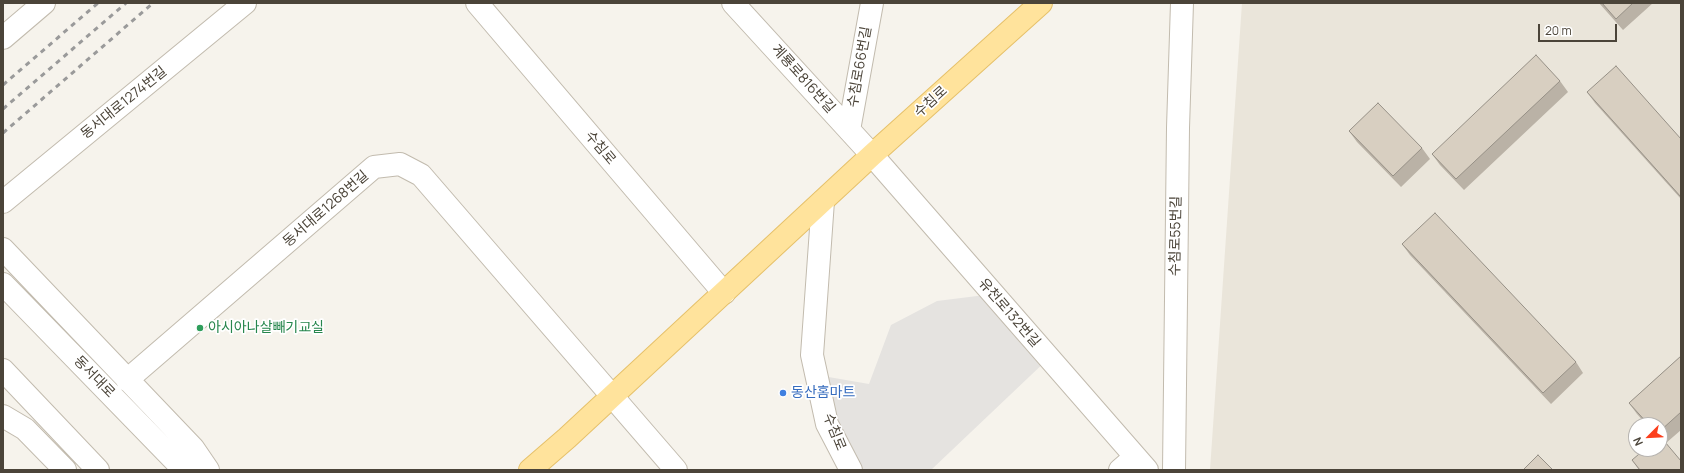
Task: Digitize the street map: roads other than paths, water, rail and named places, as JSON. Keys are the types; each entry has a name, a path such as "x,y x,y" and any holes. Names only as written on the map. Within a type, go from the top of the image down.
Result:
{"main road":[{"name":"수침로","path":"530,470 724,293 872,155 1041,3"}],"street":[{"path":"3,38 44,3"},
{"name":"동서대로1274번길","path":"3,202 246,3"},
{"name":"수침로","path":"477,3 724,293"},
{"name":"계룡로816번길","path":"733,3 872,155"},
{"name":"수침로66번길","path":"850,130 872,3"},
{"name":"수침로55번길","path":"1174,470 1178,128 1182,3"},
{"name":"유천로132번길","path":"872,155 1134,466"},
{"name":"동서대로1268번길","path":"127,380 374,167 400,164 421,175 676,470"},
{"name":"수침로","path":"823,201 812,355 827,424 850,470"},
{"path":"3,249 193,448 208,470"},
{"name":"동서대로","path":"3,284 184,470"},
{"path":"3,370 98,470"},
{"path":"3,416 25,429 65,470"}],"railway":[{"path":"3,85 98,3"},
{"path":"3,109 126,3"},
{"path":"3,133 153,3"}],"place":[{"name":"아시아나살빼기교실","path":"200,328"},
{"name":"동산홈마트","path":"783,393"}]}
